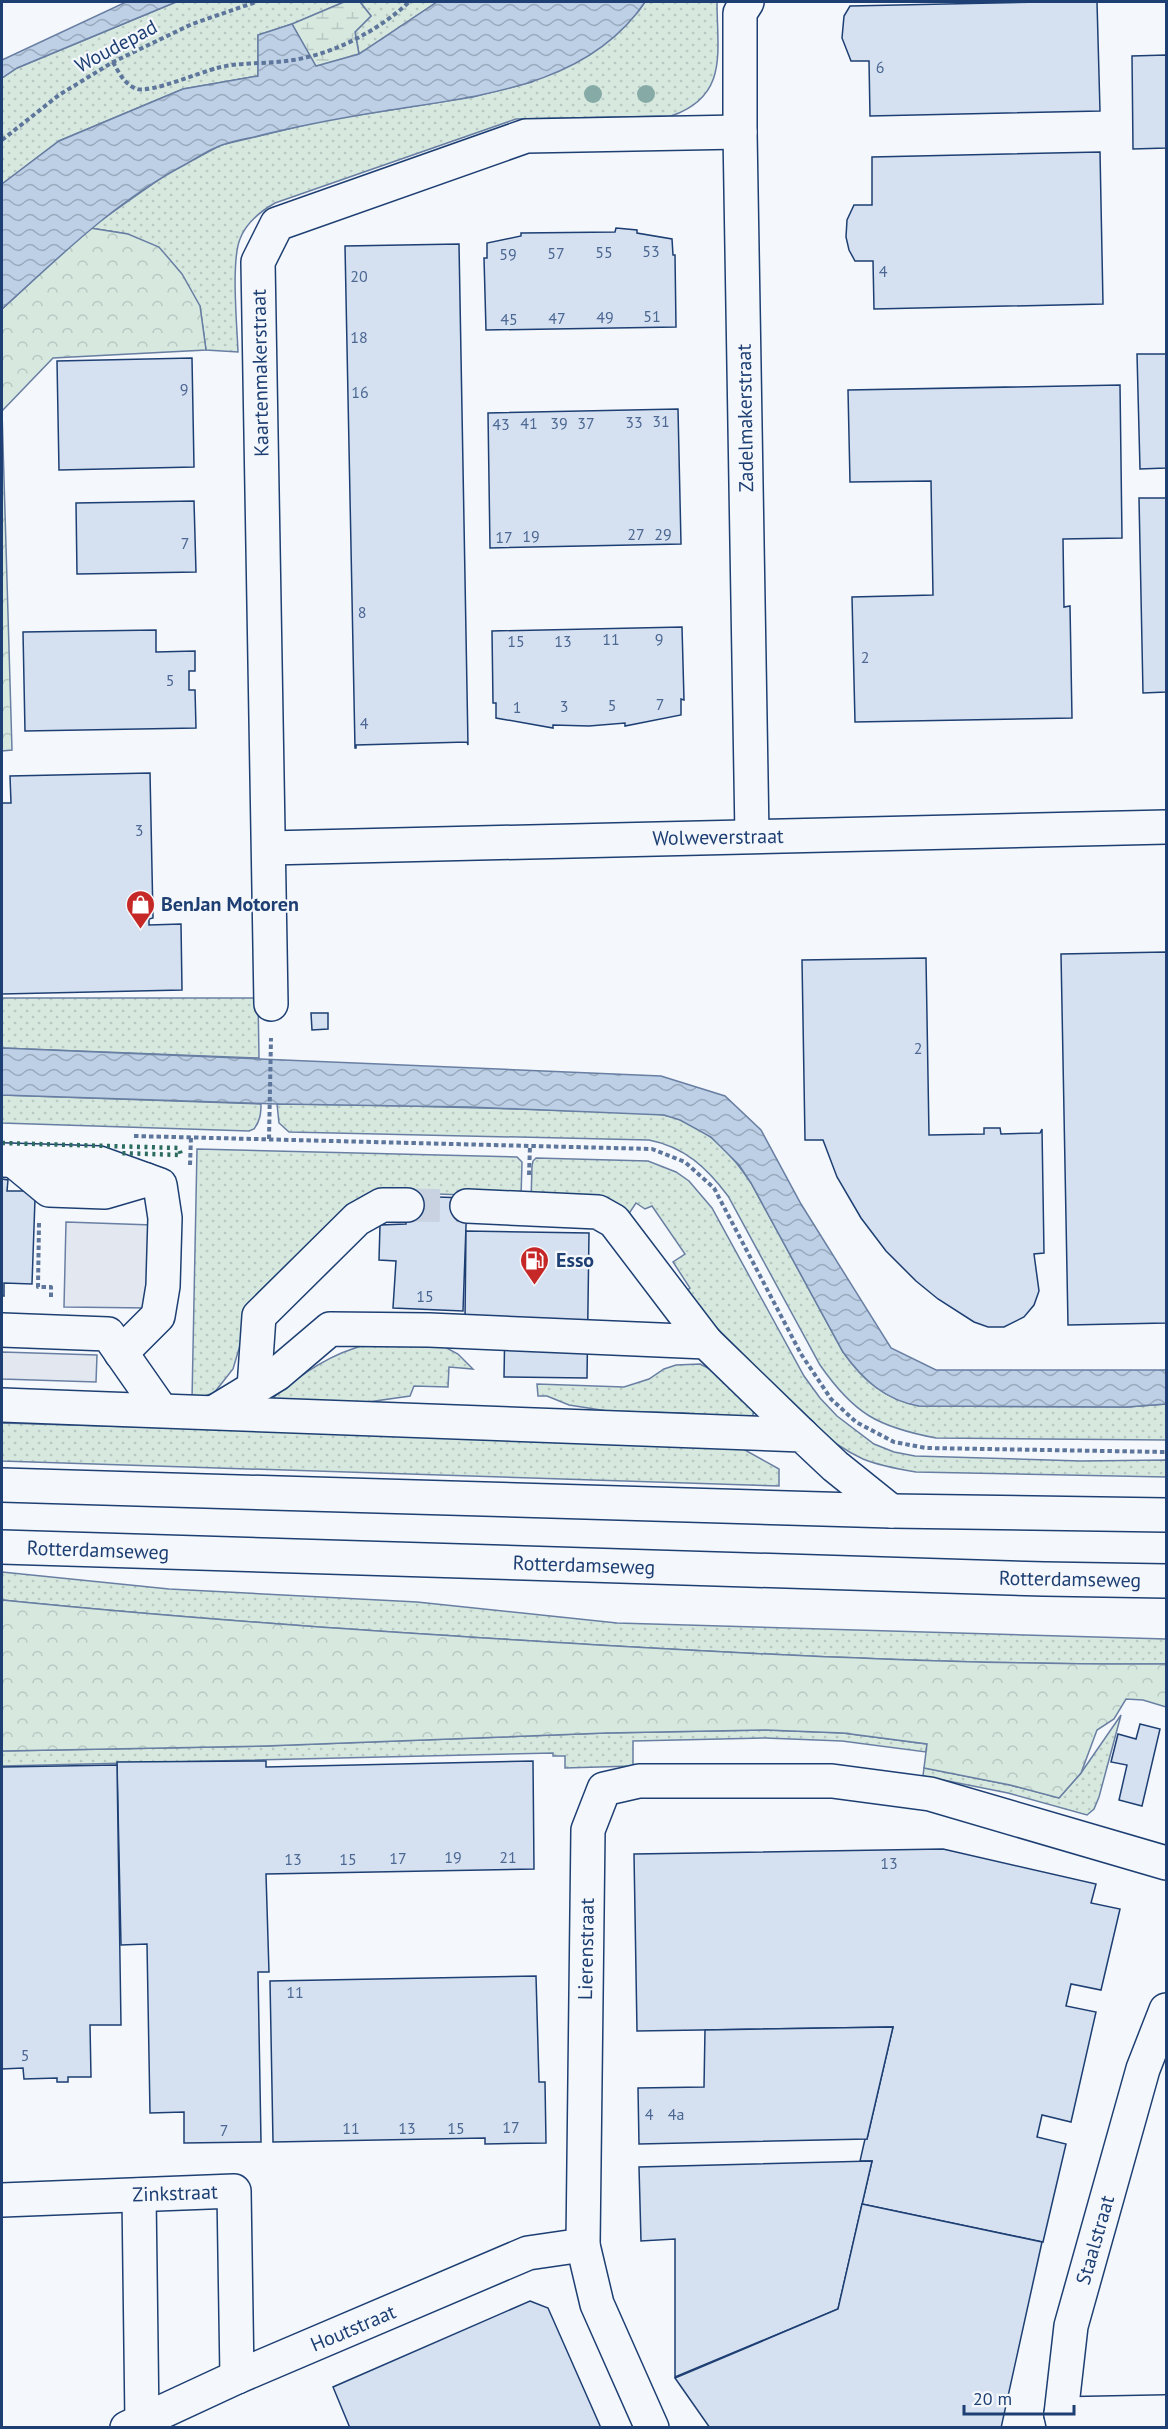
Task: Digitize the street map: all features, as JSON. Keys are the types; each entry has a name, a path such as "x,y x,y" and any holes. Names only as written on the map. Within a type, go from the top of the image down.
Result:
{"street":[{"name":"Zadelmakerstraat","path":"747,2 740,13 740,132 752,836"},
{"name":"Kaartenmakerstraat","path":"271,1004 258,262 277,224 526,136 740,132"},
{"name":"Wolweverstraat","path":"269,848 1167,827"},
{"path":"8,1160 99,1163 160,1185 165,1218 163,1286 158,1316 122,1353"},
{"path":"254,1388 259,1316 357,1219 382,1205 406,1205"},
{"path":"467,1206 598,1212 614,1221 706,1342 802,1435 891,1511"},
{"path":"216,1412 277,1374 330,1329 429,1330 706,1342"},
{"path":"2,1330 108,1334 161,1410"},
{"path":"2,1405 802,1435"},
{"path":"2,1485 891,1511 1167,1515"},
{"name":"Rotterdamseweg","path":"2,1547 1044,1580 1167,1581"},
{"name":"Lierenstraat","path":"652,2427 597,2304 583,2245 588,1830 604,1789 639,1781 832,1781 930,1794 1167,1863"},
{"name":"Staalstraat","path":"1167,2010 1155,2073 1071,2326 1062,2421 1167,2412"},
{"name":"Zinkstraat","path":"2,2200 234,2191 237,2377"},
{"path":"134,2424 139,2195"},
{"name":"Houtstraat","path":"134,2424 237,2377 528,2253 583,2245"}],"path":[{"name":"Woudepad","path":"2,140 59,95 114,62 192,24 256,2"},
{"path":"114,62 126,82 139,89 151,89 220,67 288,61 316,55 344,45 370,30 409,2"},
{"path":"269,1139 271,1046"}],"green space":[{"path":"176,2 344,2 292,24 258,35 258,76 183,89 59,141 2,184 2,78 17,68"},
{"path":"344,2 360,2 371,16 355,32 359,54 316,67 292,24"},
{"path":"360,2 437,2 359,54 355,32 371,16"},
{"path":"645,2 717,2 716,70 703,97 690,107 671,116 516,119 275,203 250,223 237,249 235,294 238,352 206,350 200,306 128,234 90,228 167,174 221,145 326,120 473,97 532,82 638,12"},
{"path":"90,228 128,234 159,247 182,274 200,306 206,350 53,358 2,411 2,309"},
{"path":"2,411 12,750 2,751"},
{"path":"2,998 258,998 259,1058 2,1048"},
{"path":"2,1095 261,1104 261,1108 258,1123 254,1129 249,1131 2,1123"},
{"path":"277,1104 628,1111 669,1116 681,1120 712,1138 744,1173 843,1352 867,1380 885,1394 919,1406 1127,1407 1166,1404 1166,1440 936,1438 898,1429 869,1416 844,1396 820,1365 728,1196 712,1176 694,1160 662,1143 649,1140 289,1132 279,1123"},
{"path":"197,1149 517,1157 522,1162 521,1197 408,1193 252,1305 233,1369 214,1393 192,1400"},
{"path":"536,1158 648,1161 676,1172 689,1181 712,1208 804,1376 837,1416 874,1444 894,1452 915,1456 1081,1461 1166,1460 1166,1477 916,1472 863,1459 816,1429 684,1293 690,1288 673,1262 685,1254 652,1206 645,1209 636,1203 628,1215 531,1202 532,1166"},
{"path":"369,1344 441,1345 458,1354 473,1369 449,1367 448,1387 414,1386 410,1396 361,1403 278,1403 274,1397 330,1358"},
{"path":"700,1364 712,1370 754,1408 753,1415 749,1418 607,1411 569,1405 547,1396 538,1396 537,1384 624,1387 649,1379 664,1369 676,1365"},
{"path":"2,1423 736,1445 779,1469 779,1486 2,1461"},
{"path":"2,1572 169,1589 417,1602 617,1623 1166,1639 1166,1664 1024,1663 811,1656 374,1631 225,1620 2,1600"},
{"path":"2,1600 300,1626 669,1649 953,1661 1166,1664 1166,1707 1143,1700 1126,1699 1114,1719 1097,1730 1081,1773 1059,1798 1010,1785 924,1768 927,1744 843,1733 766,1730 606,1733 265,1746 2,1751"},
{"path":"1121,1715 1099,1797 1094,1809 1087,1815 1008,1793 923,1776 924,1768 1010,1785 1059,1798 1081,1773"},
{"path":"766,1730 843,1733 927,1744 926,1752 842,1741 765,1738 633,1741 633,1766 565,1768 565,1756 553,1756 553,1753 2,1766 2,1751 265,1746 606,1733"}],"shaded area":[{"path":"66,1222 152,1225 149,1308 64,1307"},
{"path":"2,1352 97,1355 96,1382 2,1379"}],"water":[{"path":"126,2 176,2 17,68 2,78 2,60"},
{"path":"437,2 645,2 623,29 597,50 568,67 537,80 471,97 300,126 213,149 160,179 112,212 2,309 2,184 59,141 183,89 258,76 258,35 292,24 316,66 359,54"},
{"path":"2,1048 661,1076 725,1096 761,1130 801,1204 891,1348 936,1370 1166,1370 1166,1404 1127,1407 919,1406 885,1394 867,1380 843,1352 739,1165 711,1137 680,1120 664,1115 470,1107 277,1104 2,1095"}],"building":[{"path":"1097,2 1100,111 870,116 869,61 851,61 842,38 844,16 850,6"},
{"path":"1166,55 1166,148 1133,149 1132,56"},
{"path":"1100,152 1103,304 874,309 873,261 855,261 846,237 847,220 854,205 872,205 872,157"},
{"path":"616,228 637,230 637,233 672,239 673,255 675,255 676,327 486,330 484,258 487,258 487,243 521,236 521,233 615,232"},
{"path":"459,244 468,745 467,742 356,745 355,748 345,246"},
{"path":"1137,354 1166,354 1166,468 1140,469"},
{"path":"192,358 194,467 59,470 57,361"},
{"path":"1120,385 1122,538 1063,539 1064,607 1070,606 1072,718 855,722 852,597 933,595 931,481 850,482 848,390"},
{"path":"678,409 681,544 490,548 488,413"},
{"path":"1139,498 1166,498 1166,692 1143,693"},
{"path":"194,501 196,572 77,574 76,503"},
{"path":"682,627 684,700 681,699 681,715 625,726 625,723 589,726 553,725 553,728 496,718 496,703 493,703 492,631"},
{"path":"156,630 156,652 195,651 195,671 189,671 189,690 195,690 196,728 25,731 23,632"},
{"path":"150,773 153,918 149,919 149,925 181,924 182,990 2,994 2,803 11,803 10,776"},
{"path":"1166,952 1166,1323 1068,1325 1061,954"},
{"path":"926,958 929,1135 984,1134 984,1128 1000,1128 1001,1134 1040,1133 1042,1129 1044,1253 1034,1254 1039,1291 1034,1305 1024,1317 1004,1327 988,1327 974,1322 938,1299 916,1281 886,1251 861,1218 837,1177 823,1140 805,1140 802,960"},
{"path":"311,1013 328,1013 328,1029 312,1030"},
{"path":"2,1179 8,1180 7,1191 28,1191 35,1199 32,1284 4,1283 4,1296 2,1296"},
{"path":"407,1196 467,1198 463,1311 393,1308 396,1261 379,1260 380,1225 406,1224"},
{"path":"466,1231 589,1233 587,1378 504,1377 505,1320 465,1319"},
{"path":"1140,1724 1160,1729 1142,1806 1119,1800 1127,1765 1111,1762 1118,1734 1136,1739"},
{"path":"266,1761 266,1767 533,1761 534,1869 266,1874 269,1972 258,1972 261,2142 184,2143 184,2112 150,2113 147,1944 121,1945 117,1762"},
{"path":"117,1765 121,2025 90,2025 91,2077 68,2077 68,2082 57,2082 57,2078 24,2079 23,2068 2,2069 2,1767"},
{"path":"943,1849 1096,1884 1091,1903 1120,1909 1101,1990 1071,1984 1066,2006 1096,2012 1071,2122 1042,2115 1037,2137 1066,2144 1043,2242 862,2204 872,2161 860,2161 893,2027 637,2031 634,1854"},
{"path":"536,1976 539,2082 545,2082 546,2143 485,2144 485,2138 273,2142 270,1981"},
{"path":"893,2027 867,2139 639,2144 638,2088 704,2087 705,2030"},
{"path":"872,2161 838,2309 675,2377 675,2239 641,2241 639,2167"},
{"path":"862,2204 1042,2242 1001,2428 710,2428 675,2378 838,2309"},
{"path":"530,2301 548,2308 601,2428 350,2428 333,2387"}],"tunnel":[{"path":"407,1205 467,1206"}],"hedge":[{"path":"2,1143 179,1148 181,1155 118,1153"}],"place":[{"name":"BenJan Motoren","path":"140,930"},
{"name":"Esso","path":"535,1286"}]}
